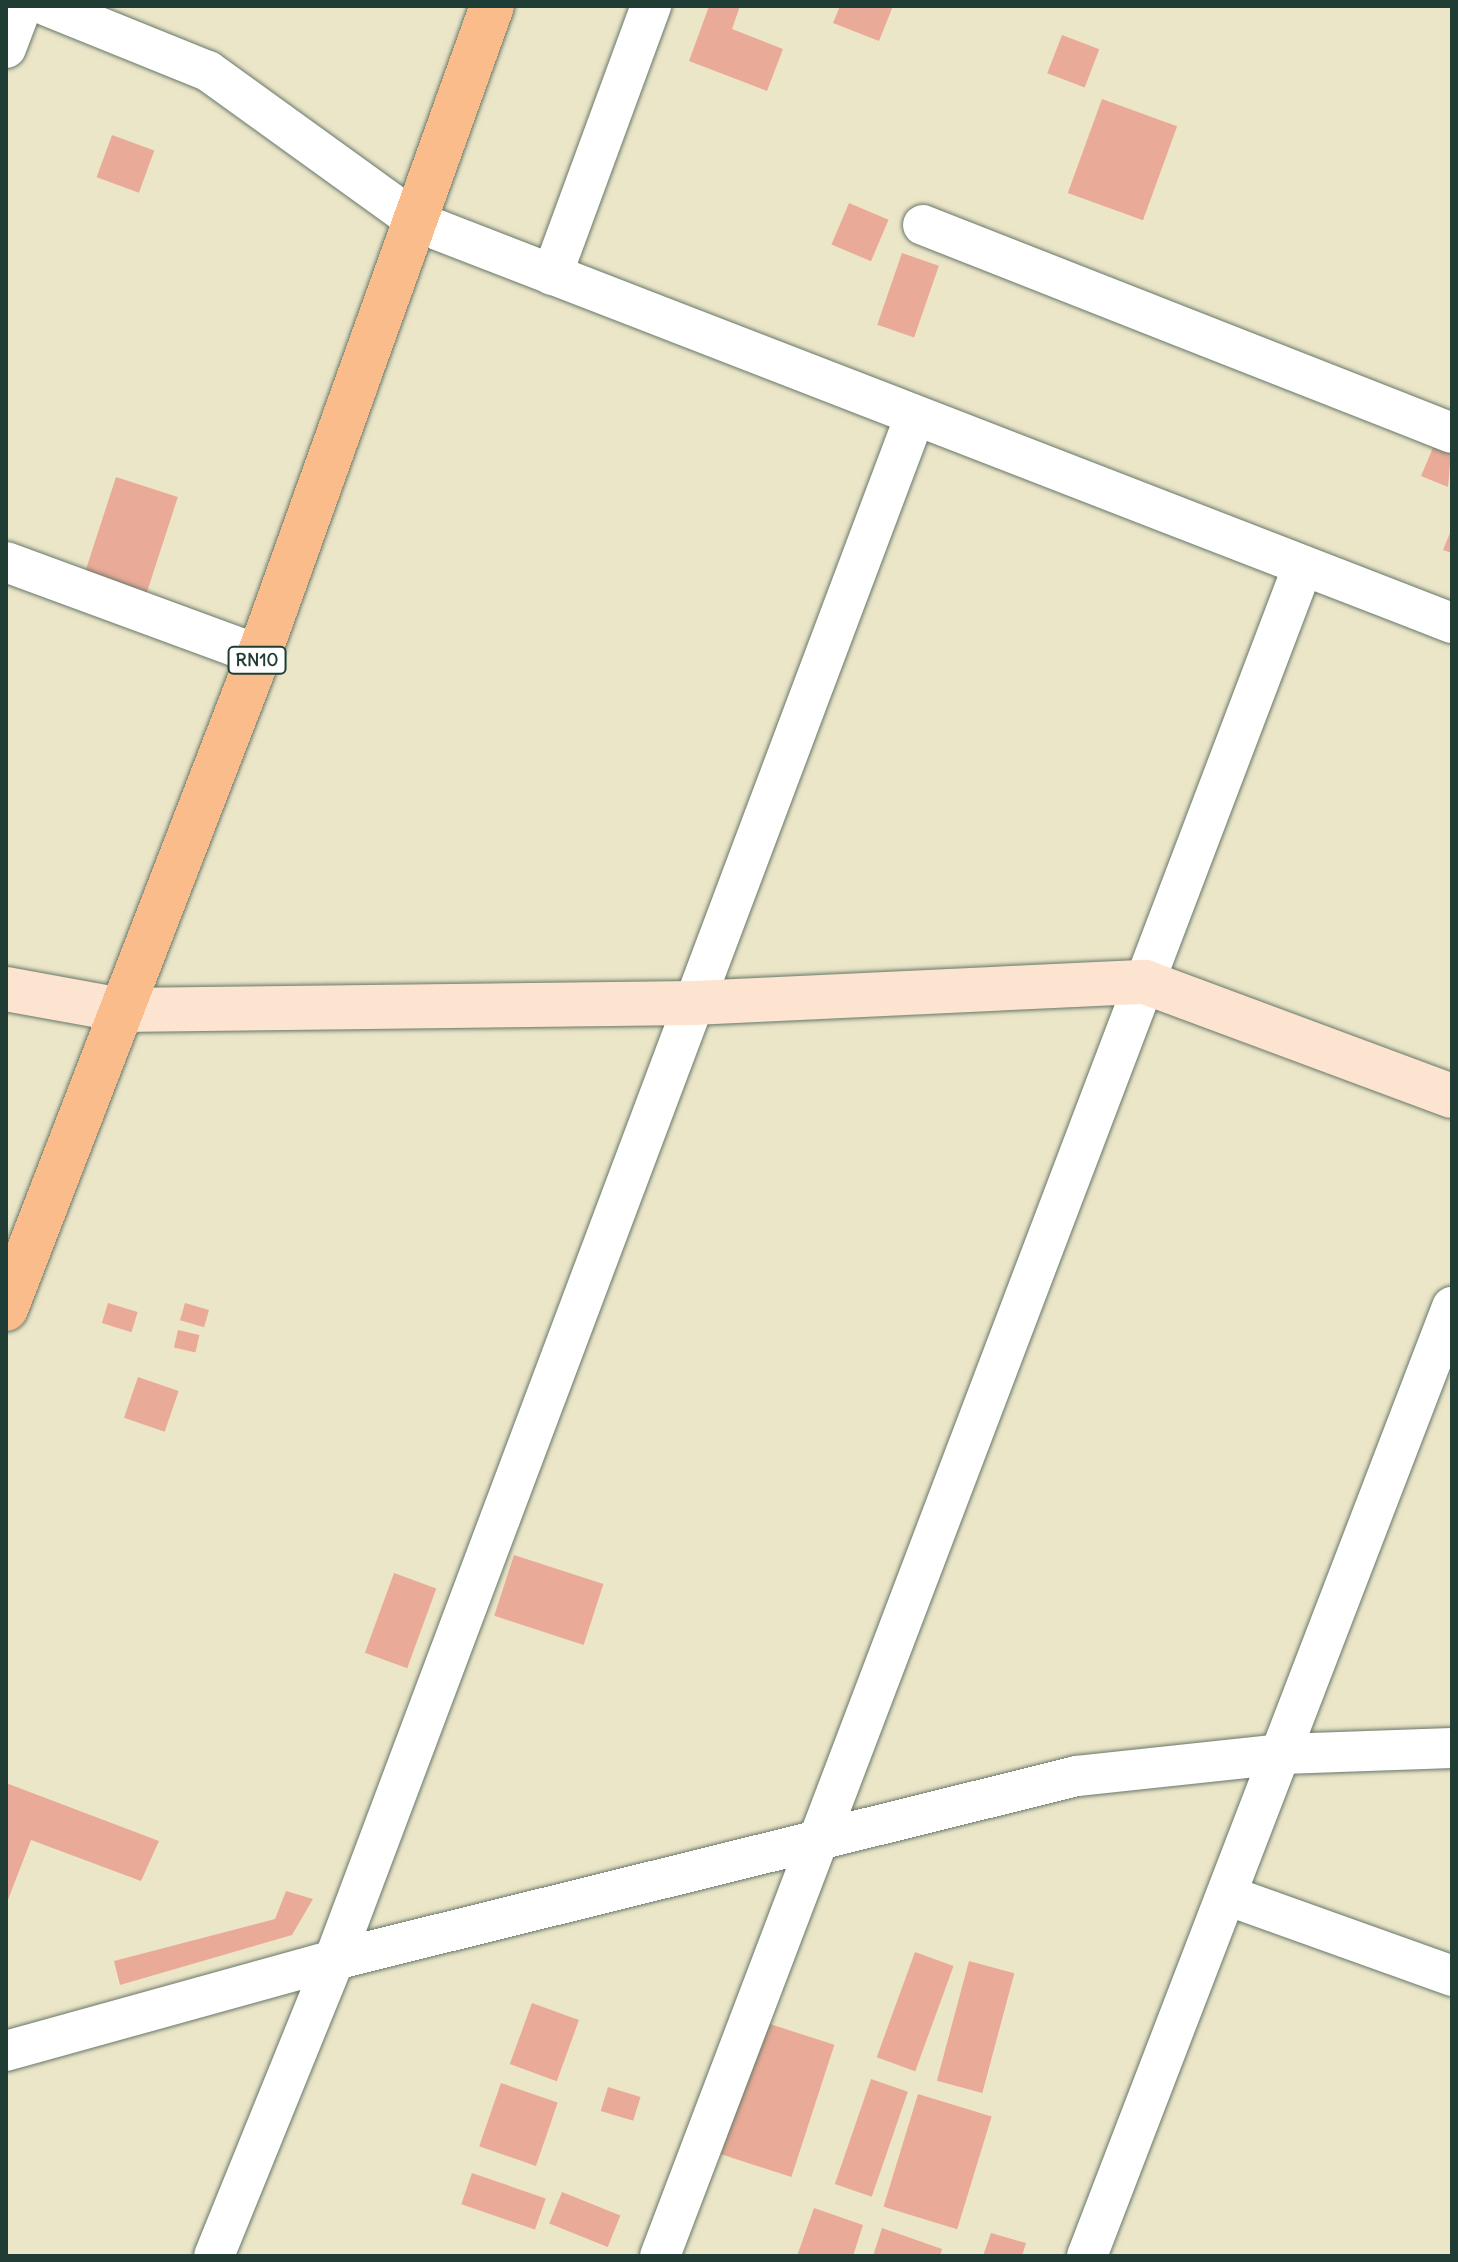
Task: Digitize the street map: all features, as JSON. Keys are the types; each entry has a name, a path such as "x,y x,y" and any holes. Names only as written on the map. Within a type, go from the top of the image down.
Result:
{"highway":[{"name":"RN10","path":"6,1309 259,655 492,6"}],"street":[{"path":"6,48 22,6"},
{"path":"47,6 208,71 417,222 1452,623"},
{"path":"552,275 651,6"},
{"path":"923,225 1452,433"},
{"path":"214,2256 334,1960 915,416"},
{"path":"6,562 259,655"},
{"path":"660,2256 824,1836 1303,566"},
{"path":"6,989 121,1010 693,1003 1145,982 1452,1096"},
{"path":"1087,2256 1229,1896 1452,1307"},
{"path":"6,2051 334,1960 824,1836 1077,1776 1283,1754 1452,1748"},
{"path":"1229,1896 1452,1976"}],"building":[{"path":"709,6 740,6 732,29 783,49 767,91 689,61"},
{"path":"840,6 893,6 879,41 833,23"},
{"path":"1062,35 1099,49 1085,88 1047,73"},
{"path":"1102,99 1177,126 1143,220 1068,193"},
{"path":"112,135 154,150 139,193 97,177"},
{"path":"849,203 889,220 871,261 831,244"},
{"path":"902,253 939,266 914,338 877,325"},
{"path":"1438,436 1452,442 1448,487 1421,476"},
{"path":"116,477 178,497 143,605 81,584"},
{"path":"1452,528 1452,553 1443,550"},
{"path":"108,1303 138,1312 132,1332 102,1323"},
{"path":"185,1303 209,1310 204,1327 180,1320"},
{"path":"178,1330 199,1335 195,1352 174,1348"},
{"path":"138,1377 179,1391 165,1432 124,1418"},
{"path":"514,1555 603,1584 584,1645 494,1616"},
{"path":"394,1573 436,1588 407,1668 365,1653"},
{"path":"6,1783 159,1841 141,1881 31,1840 6,1905"},
{"path":"286,1891 313,1899 292,1935 120,1985 114,1961 275,1919"},
{"path":"915,1952 954,1966 915,2071 877,2057"},
{"path":"969,1961 1014,1973 982,2093 937,2081"},
{"path":"532,2003 579,2020 557,2081 510,2064"},
{"path":"764,2022 834,2045 791,2177 721,2154"},
{"path":"871,2079 908,2092 872,2197 835,2184"},
{"path":"501,2083 558,2103 536,2166 479,2146"},
{"path":"608,2087 641,2097 633,2121 601,2111"},
{"path":"918,2094 992,2117 957,2229 884,2207"},
{"path":"472,2173 546,2198 535,2230 461,2204"},
{"path":"562,2192 620,2216 608,2247 549,2224"},
{"path":"814,2208 863,2225 853,2256 797,2256"},
{"path":"882,2228 942,2249 940,2256 873,2256"},
{"path":"991,2233 1026,2243 1022,2256 983,2256"}]}
